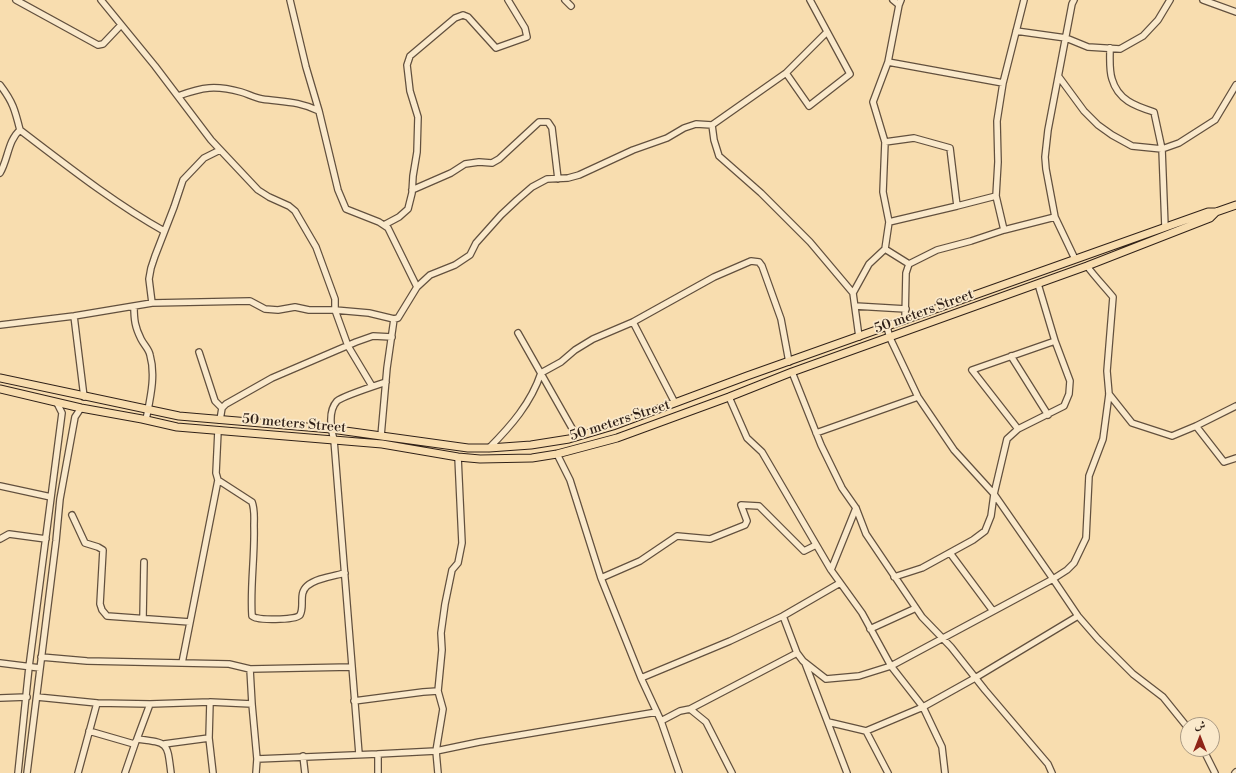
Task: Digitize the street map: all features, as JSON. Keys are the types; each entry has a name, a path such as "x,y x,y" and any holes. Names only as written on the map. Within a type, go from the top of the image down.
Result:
{"main road":[{"name":"50 meters Street","path":"0,378 179,416 331,429 468,448 531,445 577,437 613,426 747,376 1165,227 1208,212 1216,212 1236,205"},
{"name":"50 meters Street","path":"0,389 57,403 176,427 382,444 458,457 480,459 532,458 557,454 618,438 729,398 792,372 1087,266 1210,218 1216,212"},
{"path":"747,376 753,387"},
{"path":"231,421 231,432"},
{"path":"531,445 532,458"}],"street":[{"path":"16,0 98,45 103,44 121,25"},
{"path":"101,0 220,150 258,190 289,206 295,211 316,247 335,299 335,310 348,346 372,386"},
{"path":"290,0 338,190 346,209 379,222 388,228 417,287"},
{"path":"384,225 399,217 408,209 412,190 418,118 410,91 407,65 410,56 455,18 463,16 468,17 496,48 516,42 526,37 525,28 508,0"},
{"path":"565,0 570,6"},
{"path":"786,73 809,106 850,74 810,0"},
{"path":"853,293 869,264 885,248 889,222 883,192 885,142 873,102 888,62 900,2 892,0"},
{"path":"1004,230 996,196 998,162 997,121 1003,83 1024,0"},
{"path":"1074,0 1058,77 1045,157 1055,217 1076,259"},
{"path":"1016,31 1066,38 1088,47 1120,49 1143,36 1158,20 1170,0"},
{"path":"1203,0 1236,12"},
{"path":"0,325 74,316 152,303 250,301 265,308 278,310 295,307 309,310 335,310 394,319 398,318 417,287 430,275 455,265 470,255 476,243 501,215 532,187 547,180 568,178 579,175 634,150 667,138 684,128 696,124 712,125 786,73 827,32"},
{"path":"1110,48 1112,79 1120,95 1138,106 1154,112 1162,149 1165,227"},
{"path":"888,62 1003,83"},
{"path":"1058,77 1084,112 1112,135 1132,146 1162,149 1178,143 1215,120 1236,85"},
{"path":"0,85 15,108 20,130 96,187 164,231"},
{"path":"178,96 199,89 220,88 243,92 260,99 306,104 319,111"},
{"path":"412,190 451,173 465,164 479,162 492,163 500,159 539,122 548,122 552,128 558,179"},
{"path":"712,125 714,140 719,156 761,193 810,242 853,293 859,337"},
{"path":"0,173 5,166 13,138 20,130"},
{"path":"885,142 914,138 950,148 957,206"},
{"path":"152,303 149,279 155,256 174,207 182,180 204,158 220,150"},
{"path":"889,222 996,196"},
{"path":"905,320 906,274 909,264 937,250 1004,230 1055,217"},
{"path":"885,248 909,264"},
{"path":"489,448 524,408 536,387 541,373 561,362 575,350 593,339 633,322 714,277 751,261 759,262 762,266 781,319 789,362"},
{"path":"783,616 797,653 805,662 826,679 859,676 891,666 1052,579 1067,570 1074,563 1086,538 1089,476 1102,439 1109,394 1107,371 1113,297 1087,266"},
{"path":"894,577 922,568 973,540 985,531 991,516 994,494 1007,439 1018,429 1064,406 1069,394 1070,381 1055,342 1038,284"},
{"path":"134,306 134,322 150,353 152,363 153,374 146,420"},
{"path":"855,306 906,309"},
{"path":"74,316 84,397"},
{"path":"381,436 394,319"},
{"path":"633,322 675,403"},
{"path":"887,327 890,338 918,397 954,450 994,494 1078,616 1098,639 1133,674 1163,697 1180,718"},
{"path":"518,333 577,437"},
{"path":"220,420 222,408 226,404 272,378 372,336 392,337"},
{"path":"1018,429 972,370 1055,342"},
{"path":"199,352 215,400 222,408"},
{"path":"1011,356 1048,415"},
{"path":"792,372 816,433 842,488 856,508 866,534 922,617 943,638 1048,764 1052,773"},
{"path":"359,754 334,440 331,429 332,409 338,401 372,386 386,382"},
{"path":"1109,394 1132,423 1172,436 1236,406"},
{"path":"816,433 918,397"},
{"path":"729,398 747,438 762,452 831,570 862,613 891,666 923,707 942,747 945,773"},
{"path":"18,773 29,667 62,413 57,403"},
{"path":"27,773 60,499 75,417 81,408"},
{"path":"1196,426 1224,462 1236,458"},
{"path":"182,663 218,480 216,473 218,431"},
{"path":"557,454 570,480 601,578 641,678 661,721 679,773"},
{"path":"438,773 436,751 443,709 438,691 442,650 441,633 452,570 458,563 462,543 458,457"},
{"path":"218,480 246,497 254,506 251,602 252,616 257,618 291,619 298,617 300,614 302,594 306,587 312,582 345,573"},
{"path":"0,486 51,497"},
{"path":"601,578 640,561 677,536 710,539 745,525 747,521 741,505 759,506 804,551 816,545"},
{"path":"831,570 856,508"},
{"path":"72,515 85,543 103,550 100,604 107,616 190,622"},
{"path":"0,539 8,534 46,539"},
{"path":"950,553 993,611"},
{"path":"143,618 144,562"},
{"path":"641,678 730,641 783,616 840,583"},
{"path":"870,629 916,608"},
{"path":"828,722 866,731 923,707 975,678 1078,616"},
{"path":"661,721 680,711 690,709 797,653"},
{"path":"41,657 87,661 229,664 250,669 352,667"},
{"path":"805,662 847,773"},
{"path":"0,663 40,668"},
{"path":"250,669 257,759 256,773"},
{"path":"354,701 438,691"},
{"path":"0,698 27,697"},
{"path":"37,697 96,703 150,704 210,702 252,704"},
{"path":"210,702 209,738 213,773"},
{"path":"78,773 96,703"},
{"path":"125,773 150,704"},
{"path":"690,709 706,722 732,773"},
{"path":"257,759 436,751 479,742 657,712"},
{"path":"866,731 888,773"},
{"path":"89,732 136,742 153,741 164,744 209,738"},
{"path":"164,744 168,749 171,773"},
{"path":"378,754 378,773"},
{"path":"303,756 304,773"},
{"path":"1207,757 1215,773"}]}
